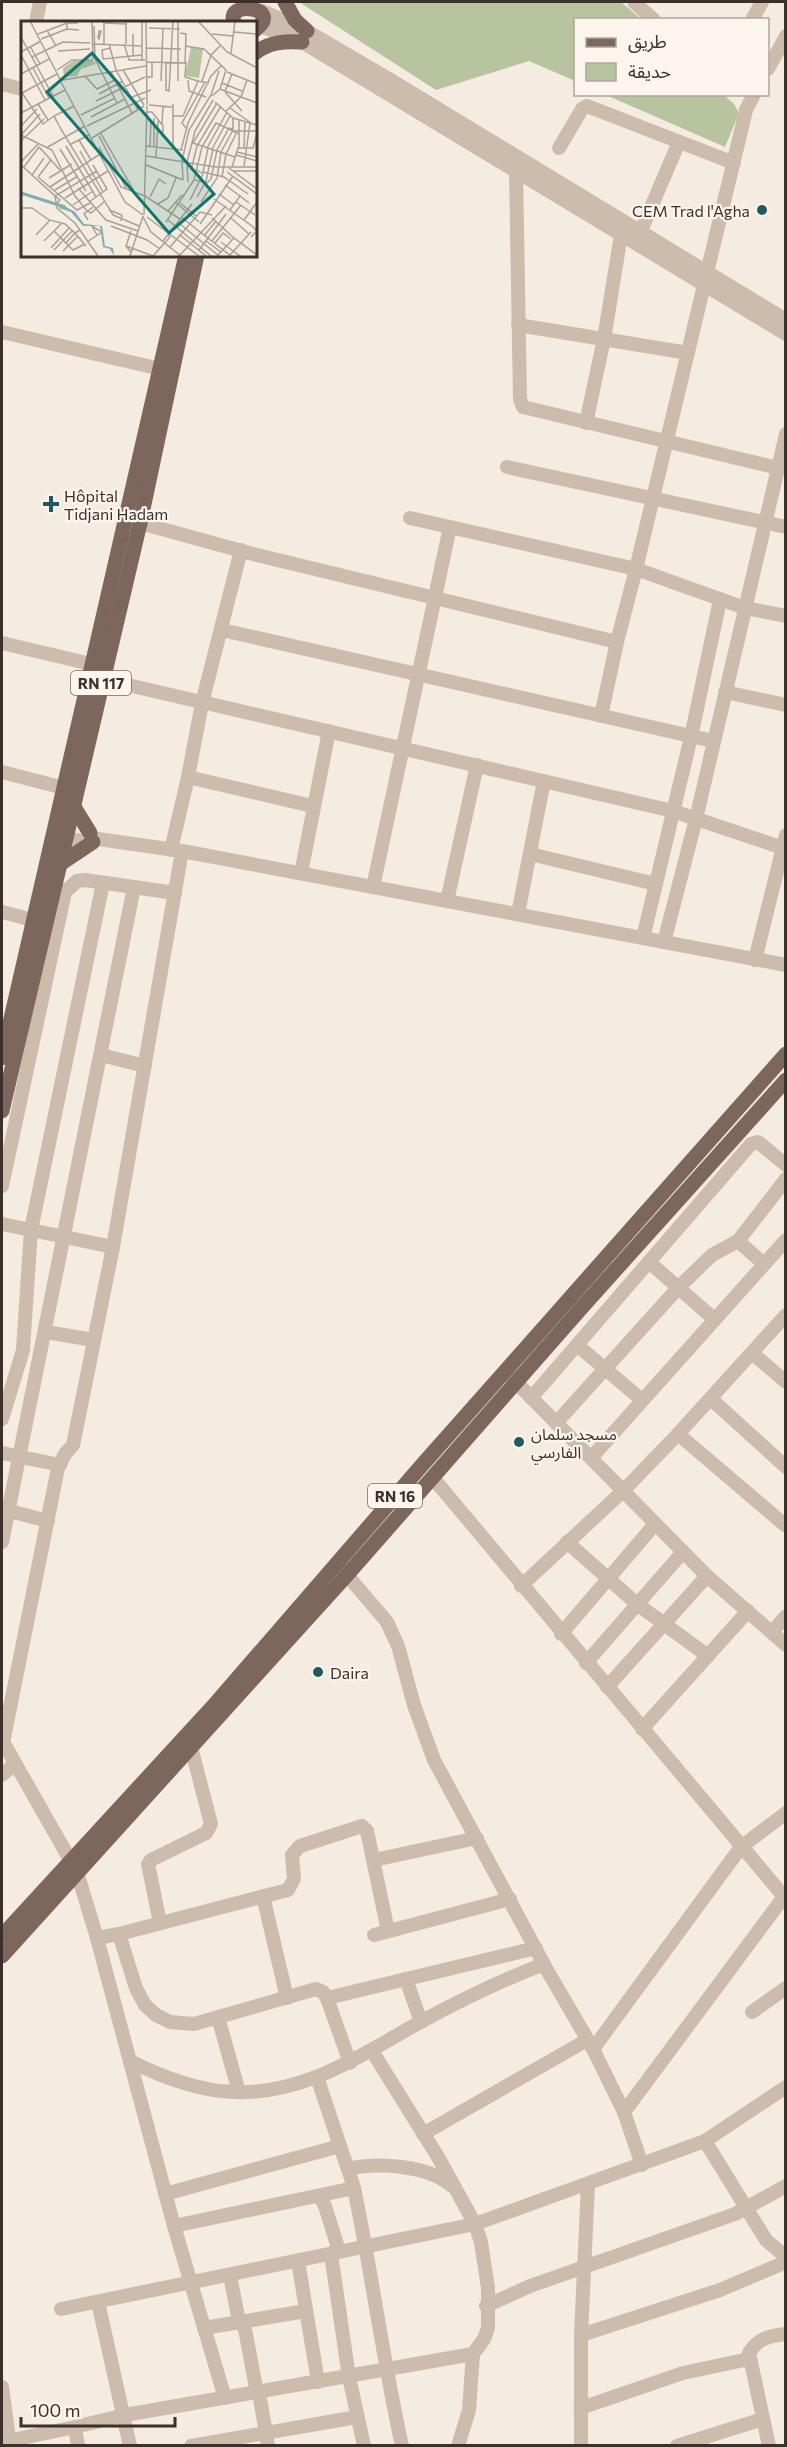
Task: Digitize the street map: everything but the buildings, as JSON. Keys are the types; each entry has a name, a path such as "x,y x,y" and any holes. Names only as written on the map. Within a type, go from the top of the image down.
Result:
{"main road":[{"path":"256,52 268,45 304,37 285,2"},
{"path":"234,21 234,12 239,3 253,3 259,20"},
{"name":"RN 117","path":"63,822 74,807 140,523 186,256"},
{"name":"RN 117","path":"2,1058 33,920 63,822 64,788 91,663 197,256"},
{"path":"60,864 94,838 74,807"},
{"name":"RN 117","path":"2,1111 59,891 59,838"},
{"name":"RN 16","path":"2,1956 74,1866 337,1563 786,1054"},
{"name":"RN 16","path":"2,1936 191,1747 346,1576 786,1080"}],"street":[{"path":"36,21 40,2"},
{"path":"634,2 652,18"},
{"path":"753,18 762,2"},
{"path":"259,20 304,37 389,79 640,233 786,334"},
{"path":"769,67 786,36"},
{"path":"304,37 621,235 786,320"},
{"path":"2,84 21,87"},
{"path":"741,96 746,110"},
{"path":"602,716 616,642 636,568 746,110 753,96"},
{"path":"559,148 582,108 587,106 734,163"},
{"path":"640,233 679,142"},
{"path":"516,171 518,325 522,407 777,468"},
{"path":"586,423 604,339 621,235"},
{"path":"518,325 688,352"},
{"path":"2,332 166,370"},
{"path":"664,942 696,819 786,434"},
{"path":"507,467 786,527"},
{"path":"410,518 636,568 720,600 745,608 786,616"},
{"path":"140,523 434,600 616,642"},
{"path":"372,887 450,527"},
{"path":"225,2398 165,2194 98,1938 74,1866 2,1741 60,1465 65,1454 73,1446 113,1247 175,893 177,851 188,777 202,703 241,550"},
{"path":"643,938 691,736 720,600"},
{"path":"222,630 713,741"},
{"path":"2,643 91,663"},
{"path":"102,679 673,811 785,844 755,960"},
{"path":"725,692 786,705"},
{"path":"301,873 312,806 329,731"},
{"path":"447,901 477,765"},
{"path":"2,772 64,788"},
{"path":"188,777 312,806"},
{"path":"518,914 544,781"},
{"path":"63,822 94,838"},
{"path":"59,838 94,838 177,851 786,965"},
{"path":"530,854 656,884"},
{"path":"2,1186 59,891 77,881 175,893"},
{"path":"2,1419 23,1350 32,1230 103,883"},
{"path":"2,1542 5,1510 46,1332 134,887"},
{"path":"2,912 33,920"},
{"path":"101,1055 145,1066"},
{"path":"531,1398 751,1144 758,1142 763,1144 786,1165"},
{"path":"556,1423 679,1287 712,1254 738,1241 786,1179"},
{"path":"686,1191 700,1202"},
{"path":"2,1224 113,1247"},
{"path":"591,1458 786,1240"},
{"path":"738,1241 764,1264"},
{"path":"649,1262 714,1319"},
{"path":"521,1586 623,1491 711,1399 786,1315"},
{"path":"46,1332 94,1340"},
{"path":"577,1346 642,1400"},
{"path":"753,1353 786,1383"},
{"path":"506,1371 707,1576 786,1645"},
{"path":"711,1399 786,1467"},
{"path":"678,1434 786,1526"},
{"path":"2,1454 60,1465"},
{"path":"433,1478 561,1634 785,1896 624,2112"},
{"path":"5,1510 48,1521"},
{"path":"561,1634 655,1524"},
{"path":"567,1542 638,1604 708,1656"},
{"path":"586,1663 683,1552"},
{"path":"337,1563 387,1622 398,1646 423,1735 448,1787 590,2044 624,2112 642,2165"},
{"path":"607,1687 707,1576"},
{"path":"642,1729 748,1611"},
{"path":"772,1632 786,1616"},
{"path":"160,1923 147,1864 206,1833 211,1824 191,1747"},
{"path":"2,1775 15,1764"},
{"path":"423,2134 590,2044 741,1847 786,1814"},
{"path":"98,1938 288,1890 292,1885 292,1855 300,1846 364,1827 374,1860 388,1931"},
{"path":"374,1860 477,1838"},
{"path":"263,1896 287,1998"},
{"path":"374,1935 510,1899"},
{"path":"119,1934 135,1988 145,2006 156,2015 170,2022 183,2024 218,2018 316,1989 323,1992 327,1998 350,2063"},
{"path":"327,1998 536,1948"},
{"path":"130,2061 154,2073 178,2081 220,2091 238,2092 284,2087 336,2071 421,2022 510,1976 544,1964"},
{"path":"406,1979 421,2022"},
{"path":"752,2012 786,1988"},
{"path":"218,2018 238,2092"},
{"path":"372,2051 475,2224 485,2263 488,2288 486,2306 488,2328 484,2339 472,2354 469,2410 458,2445"},
{"path":"317,2077 354,2188 386,2371 402,2445"},
{"path":"61,2309 475,2224 705,2141 786,2087"},
{"path":"705,2141 766,2240 786,2257"},
{"path":"165,2194 340,2146"},
{"path":"348,2169 367,2164 393,2166 444,2179 453,2187"},
{"path":"581,2445 580,2335 588,2185"},
{"path":"486,2306 530,2286 747,2209 786,2186"},
{"path":"174,2226 354,2188"},
{"path":"319,2196 325,2206 339,2251 331,2254"},
{"path":"331,2254 349,2377 364,2445"},
{"path":"298,2261 318,2382"},
{"path":"580,2335 720,2290 786,2262"},
{"path":"230,2276 241,2323 245,2329 267,2439"},
{"path":"98,2302 130,2445"},
{"path":"204,2328 306,2311"},
{"path":"769,2445 749,2353 765,2337 786,2334"},
{"path":"2,2387 7,2443 124,2415 386,2371 472,2354"},
{"path":"581,2408 683,2373 749,2359"},
{"path":"191,2445 267,2439 357,2417"},
{"path":"677,2445 763,2419"},
{"path":"75,2427 78,2445"}],"green space":[{"path":"299,2 621,2 640,18 574,18 574,81 529,61 436,90"},
{"path":"608,96 725,96 734,104 739,113 725,147"}],"place":[{"name":"CEM Trad l'Agha","path":"762,210"},
{"name":"Hôpital Tidjani Hadam","path":"51,504"},
{"name":"مسجد سلمان الفارسي","path":"519,1442"},
{"name":"Daira","path":"318,1672"}]}
